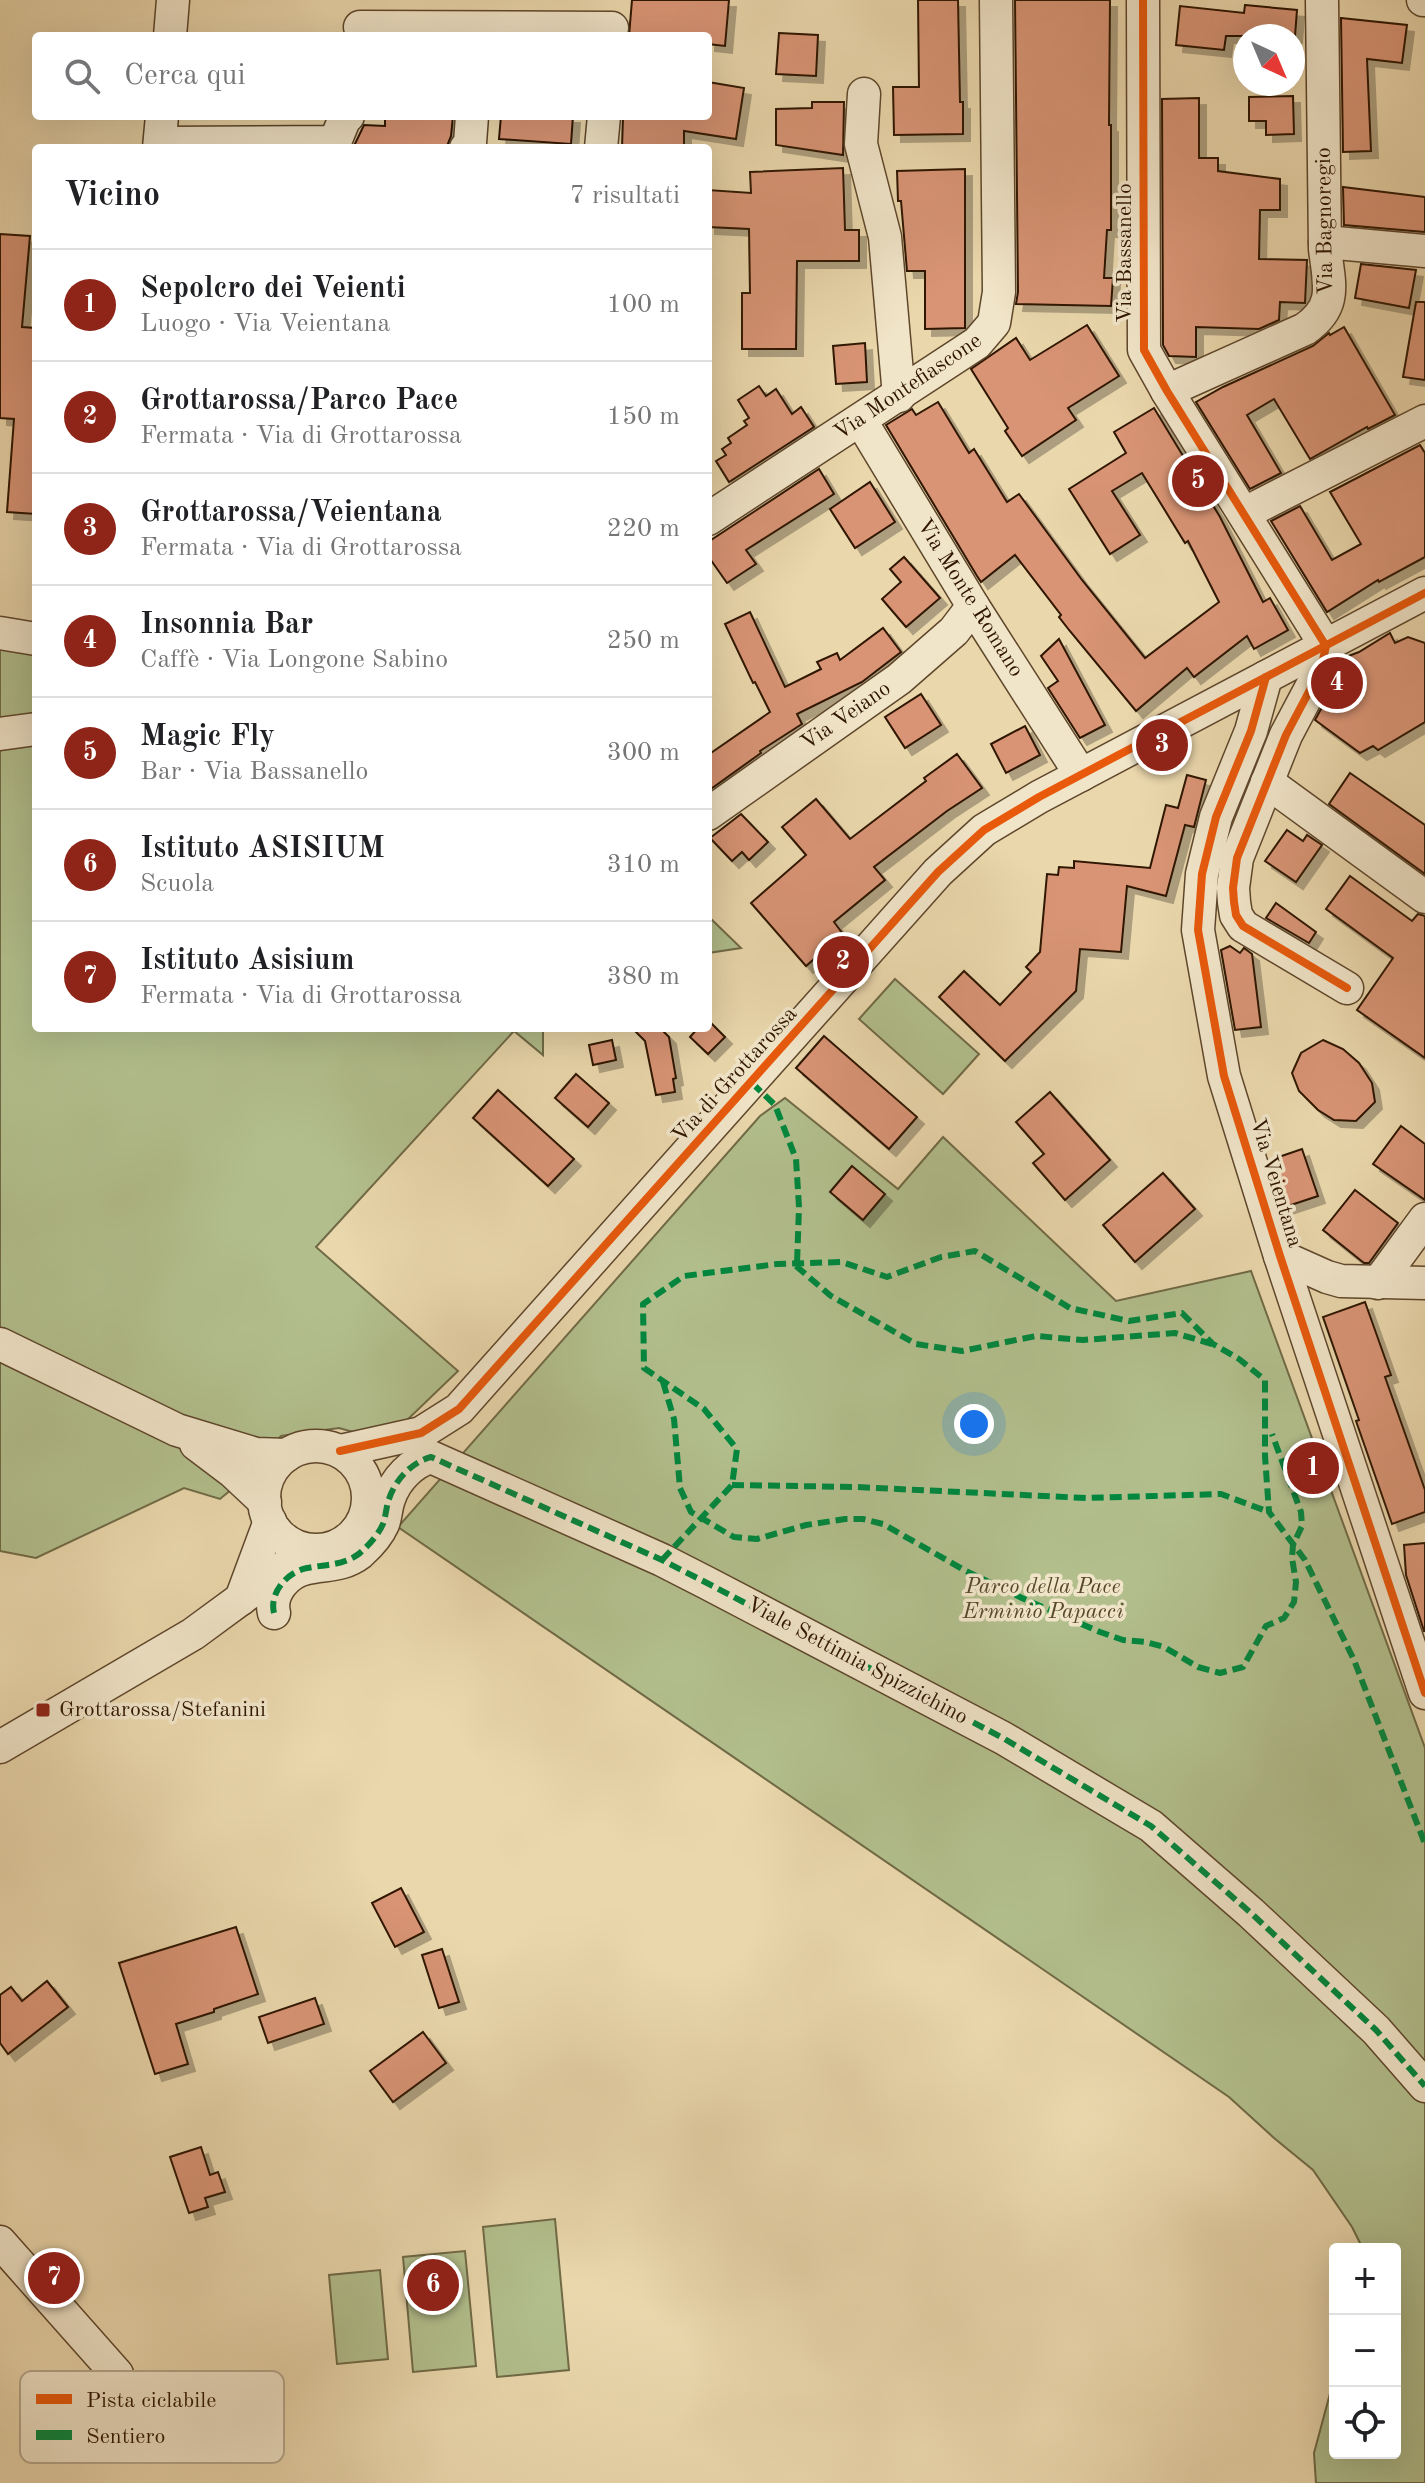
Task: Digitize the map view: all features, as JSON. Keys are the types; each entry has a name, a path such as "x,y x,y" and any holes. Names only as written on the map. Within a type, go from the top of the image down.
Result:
{"street":[{"path":"170,32 173,0"},
{"name":"Via Montefiascone","path":"712,516 899,396 980,341 990,330 996,317 1000,261 996,0"},
{"name":"Via Bassanello","path":"1143,0 1145,353 1326,646"},
{"name":"Via Bagnoregio","path":"1167,391 1297,333 1316,321 1327,307 1322,0"},
{"path":"360,27 613,21"},
{"path":"864,94 861,144 885,237 899,396"},
{"path":"469,144 472,120"},
{"path":"601,144 604,120"},
{"path":"160,136 340,135"},
{"path":"1325,242 1425,251"},
{"name":"Via Monte Romano","path":"861,421 973,606 1081,775"},
{"path":"1245,513 1425,421"},
{"name":"Via di Grottarossa","path":"340,1451 421,1433 459,1409 957,853 1001,818 1425,593"},
{"name":"Via Veiano","path":"712,811 899,679 954,631 973,606"},
{"path":"0,633 32,638"},
{"path":"1326,646 1321,669 1286,735 1237,858 1233,888 1236,915 1243,926 1347,988"},
{"name":"Via Veientana","path":"1266,677 1251,731 1216,817 1202,874 1198,930 1224,1076 1280,1256 1424,1686"},
{"path":"0,734 32,730"},
{"path":"1267,782 1425,897"},
{"path":"1378,1283 1425,1219"},
{"path":"1280,1256 1327,1277 1356,1283 1425,1283"},
{"path":"0,1344 177,1430 256,1454 287,1455 314,1446 340,1451 353,1461 362,1474 368,1493 368,1506 359,1527 344,1542 327,1549 312,1550 293,1560 217,1618 161,1654 0,1747"},
{"path":"177,1430 233,1472 267,1512 280,1536 312,1550"},
{"name":"Via di Grottarossa","path":"368,1506 421,1433"},
{"path":"241,1599 267,1512 264,1492 274,1467 287,1455"},
{"name":"Viale Settimia Spizzichino","path":"274,1613 274,1593 293,1574 306,1568 346,1562 374,1539 397,1483 418,1462 431,1457 707,1583 1003,1738 1151,1826 1251,1913 1376,2030 1425,2086"},
{"path":"0,2242 114,2371"}],"green space":[{"path":"0,638 32,642 32,1032 513,1032 316,1247 458,1371 403,1424 371,1437 339,1428 281,1436 220,1499 184,1488 36,1558 0,1551"},
{"path":"712,920 741,948 712,952"},
{"path":"895,979 979,1054 943,1094 859,1019"},
{"path":"515,1032 543,1032 543,1055"},
{"name":"Parco della Pace Erminio Papacci","path":"785,1098 898,1189 943,1137 1116,1301 1251,1271 1425,1748 1425,2483 1316,2483 1314,2453 1329,2397 1329,2459 1401,2459 1401,2243 1360,2243 1313,2170 1229,2097 398,1527 760,1116"},
{"path":"555,2219 569,2370 497,2377 483,2227"},
{"path":"465,2251 476,2366 413,2372 403,2257"},
{"path":"380,2270 388,2359 337,2364 329,2275"}],"building":[{"path":"632,0 729,0 725,46 712,44 712,32 629,32"},
{"path":"918,0 958,0 963,134 894,135 893,87 919,87"},
{"path":"1015,0 1110,0 1111,230 1107,230 1104,278 1113,278 1111,306 1016,304"},
{"path":"1245,5 1297,10 1296,24 1233,24 1233,36 1226,36 1224,50 1176,45 1180,6 1244,13"},
{"path":"1341,18 1407,25 1402,63 1367,59 1371,151 1343,152"},
{"path":"779,33 818,35 816,76 776,74"},
{"path":"712,83 744,88 736,139 684,131 684,144 622,144 623,120 712,120"},
{"path":"1293,96 1294,134 1266,135 1266,121 1249,121 1249,97"},
{"path":"1199,98 1199,158 1218,158 1218,171 1280,179 1280,210 1260,210 1259,259 1307,260 1305,303 1280,302 1279,320 1259,329 1196,327 1196,357 1169,356 1163,345 1162,99"},
{"path":"812,102 844,102 843,155 776,145 776,109 812,108"},
{"path":"385,120 453,120 448,144 355,144 364,125 385,126"},
{"path":"501,120 573,120 571,144 499,139"},
{"path":"843,168 845,230 859,230 859,261 797,261 796,349 742,349 742,293 750,293 749,229 712,227 712,190 751,193 750,172"},
{"path":"965,169 965,328 925,329 925,271 907,271 897,171"},
{"path":"1343,187 1425,197 1425,232 1344,225"},
{"path":"0,234 30,236 22,327 32,328 32,514 7,512 14,419 0,418"},
{"path":"1361,264 1416,270 1409,308 1355,298"},
{"path":"1416,302 1425,302 1425,380 1403,377"},
{"path":"1087,325 1119,376 1068,408 1076,420 1022,456 971,369 1016,338 1030,360"},
{"path":"1344,327 1395,415 1310,459 1274,399 1247,415 1281,473 1250,489 1196,402 1313,346 1329,333"},
{"path":"865,343 867,382 836,384 833,346"},
{"path":"759,386 766,396 776,389 792,414 801,407 814,427 729,482 716,461 726,455 722,449 731,443 728,438 747,425 744,421 749,418 738,400"},
{"path":"938,402 969,453 974,449 1007,502 1019,494 1082,580 1145,658 1219,602 1188,541 1185,543 1142,473 1112,491 1140,535 1110,554 1069,489 1126,453 1114,432 1154,408 1220,517 1263,602 1270,598 1288,630 1254,649 1247,636 1194,677 1187,668 1136,711 1069,630 1015,555 981,582 977,576 886,425 912,409 916,415"},
{"path":"1420,445 1425,453 1425,557 1378,580 1327,612 1271,521 1300,506 1332,560 1361,544 1330,492"},
{"path":"819,469 834,494 746,550 756,564 727,583 712,562 712,539"},
{"path":"870,482 895,522 855,548 830,509"},
{"path":"904,557 940,598 906,627 882,599 901,582 890,569"},
{"path":"750,612 785,687 821,669 817,662 837,653 840,660 883,628 901,652 862,682 797,714 802,724 712,788 712,752 770,712 725,624"},
{"path":"1390,633 1395,643 1408,637 1425,643 1425,722 1378,750 1373,746 1360,753 1315,720 1338,678 1343,658"},
{"path":"1059,639 1105,725 1080,738 1048,688 1058,681 1041,656"},
{"path":"921,694 941,725 905,748 885,717"},
{"path":"1025,726 1040,755 1006,773 991,744"},
{"path":"957,754 982,788 874,867 885,880 834,922 843,934 806,966 751,903 806,855 782,827 816,799 850,839"},
{"path":"1350,773 1425,825 1425,874 1329,804"},
{"path":"1187,775 1206,780 1194,827 1185,825 1166,896 1127,886 1121,952 1080,949 1076,991 1005,1061 939,997 964,971 1000,1005 1031,972 1026,967 1040,952 1047,874 1058,875 1059,867 1074,868 1074,861 1150,868 1166,805 1178,808"},
{"path":"741,814 768,842 749,860 742,852 732,861 712,836"},
{"path":"1287,830 1303,841 1307,835 1322,845 1296,882 1265,861"},
{"path":"1350,876 1412,921 1418,914 1425,916 1425,1058 1357,1010 1393,958 1326,909"},
{"path":"1276,903 1316,932 1309,943 1266,918"},
{"path":"1230,946 1240,953 1244,948 1252,954 1261,1027 1235,1030 1221,950"},
{"path":"712,1024 725,1037 708,1054 690,1037 694,1032 712,1032"},
{"path":"636,1032 664,1032 669,1037 676,1078 673,1079 675,1092 656,1095 645,1041"},
{"path":"824,1036 917,1117 889,1149 796,1068"},
{"path":"612,1040 616,1060 593,1065 589,1045"},
{"path":"1323,1040 1343,1049 1359,1063 1372,1083 1375,1102 1356,1121 1334,1120 1318,1110 1299,1091 1292,1073 1301,1053"},
{"path":"576,1074 609,1103 588,1127 555,1098"},
{"path":"498,1090 574,1159 548,1186 473,1118"},
{"path":"1050,1092 1110,1160 1065,1200 1033,1163 1044,1154 1016,1122"},
{"path":"1401,1126 1425,1144 1425,1200 1373,1164"},
{"path":"1302,1149 1318,1196 1285,1207 1270,1160"},
{"path":"852,1166 885,1194 863,1220 830,1192"},
{"path":"1163,1173 1195,1209 1135,1262 1103,1225"},
{"path":"1355,1190 1398,1223 1369,1263 1364,1263 1323,1230"},
{"path":"1365,1302 1391,1375 1385,1377 1425,1490 1425,1512 1392,1524 1323,1317"},
{"path":"1425,1543 1424,1631 1406,1575 1404,1545"},
{"path":"401,1888 424,1932 395,1947 372,1903"},
{"path":"236,1927 258,1994 176,2024 188,2064 155,2074 119,1963"},
{"path":"442,1949 459,2002 439,2008 422,1955"},
{"path":"47,1981 68,2007 8,2054 0,2043 0,1995 11,1987 22,2001"},
{"path":"315,1998 324,2024 268,2043 259,2017"},
{"path":"423,2032 446,2063 393,2102 370,2071"},
{"path":"201,2147 210,2175 218,2172 225,2192 205,2198 208,2207 189,2213 170,2157"}],"marked path":[{"path":"752,1083 775,1105 796,1159 799,1207 797,1264"},
{"path":"662,1560 732,1485 737,1449 704,1409 644,1368 643,1304 684,1276 777,1264 842,1262 887,1277 941,1257 975,1251 1070,1308 1129,1321 1182,1313 1213,1344 1239,1359 1265,1380 1269,1512 1305,1560 1354,1660 1425,1844"},
{"path":"796,1266 831,1296 916,1344 962,1351 1036,1336 1083,1340 1175,1333 1212,1344"},
{"path":"663,1382 674,1419 680,1488 691,1512 734,1537 757,1539 806,1525 845,1519 883,1524 966,1571 1022,1598 1123,1640 1164,1647 1198,1667 1220,1673 1243,1667 1266,1626 1284,1618 1294,1602 1293,1545 1302,1526 1301,1512 1272,1434"},
{"path":"274,1613 277,1591 293,1574 347,1560 367,1547 383,1524 389,1499 400,1479 411,1467 431,1457 707,1583 1003,1738 1151,1826 1251,1913 1376,2030 1425,2086"},
{"path":"732,1485 856,1487 1086,1498 1221,1494 1269,1512"}],"cycle path":[{"path":"1143,0 1144,350 1326,646 1321,669 1286,735 1237,858 1233,888 1236,915 1243,926 1347,988"},
{"path":"340,1451 421,1433 459,1409 938,872 984,830 1039,797 1425,593"},
{"path":"1266,677 1251,731 1216,817 1202,874 1198,930 1224,1076 1280,1256 1425,1693"}],"place":[{"name":"Magic Fly","path":"1198,481"},
{"name":"Insonnia Bar","path":"1337,683"},
{"name":"Grottarossa/Veientana","path":"1162,745"},
{"name":"Grottarossa/Parco Pace","path":"843,962"},
{"name":"Sepolcro dei Veienti","path":"1313,1468"},
{"name":"Grottarossa/Stefanini","path":"43,1710"},
{"name":"Istituto Asisium","path":"54,2278"},
{"name":"Istituto ASISIUM","path":"433,2285"}]}
